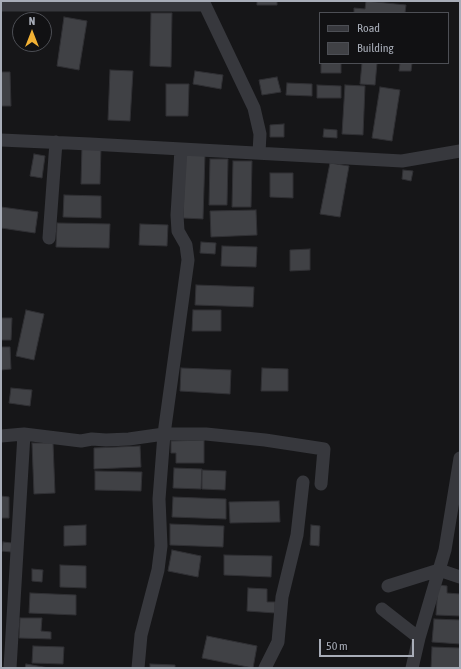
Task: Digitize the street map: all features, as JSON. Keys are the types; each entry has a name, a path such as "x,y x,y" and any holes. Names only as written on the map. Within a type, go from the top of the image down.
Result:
{"street":[{"path":"1,5 204,3 254,108 260,134 260,153"},
{"path":"1,140 402,161 460,151"},
{"path":"49,238 56,142"},
{"path":"138,668 140,634 158,570 161,546 159,499 164,434 188,260 186,244 178,230 176,215 181,149"},
{"path":"10,668 6,654 24,434"},
{"path":"1,436 24,434 81,441 92,439 129,439 164,434 214,434 265,440 324,449 321,484"},
{"path":"412,668 419,638 445,550 460,458"},
{"path":"265,668 278,642 282,597 297,535 303,482"},
{"path":"388,586 439,570 460,577"},
{"path":"382,609 419,638"}],"building":[{"path":"257,1 277,1 277,5 257,5"},
{"path":"366,1 406,5 405,12 354,12 354,8 365,9"},
{"path":"151,13 172,13 171,67 150,66"},
{"path":"64,17 87,21 79,70 57,66"},
{"path":"321,64 341,64 341,73 321,73"},
{"path":"362,64 377,64 375,85 360,84"},
{"path":"400,64 412,64 411,71 399,71"},
{"path":"110,70 133,71 130,121 108,120"},
{"path":"195,71 223,75 221,89 193,84"},
{"path":"1,72 10,72 11,106 1,106"},
{"path":"277,77 281,92 262,95 259,80"},
{"path":"287,83 312,84 312,96 286,95"},
{"path":"166,84 189,84 188,116 166,116"},
{"path":"317,85 341,86 341,98 317,98"},
{"path":"345,85 365,86 363,135 342,134"},
{"path":"380,87 400,90 392,141 372,138"},
{"path":"284,124 284,137 270,137 270,125"},
{"path":"324,129 337,130 337,138 323,137"},
{"path":"82,146 101,147 100,184 81,184"},
{"path":"34,154 45,156 42,178 30,176"},
{"path":"185,154 205,154 203,219 183,218"},
{"path":"210,159 228,159 227,205 209,205"},
{"path":"233,161 252,161 251,207 232,207"},
{"path":"330,163 349,166 340,217 320,214"},
{"path":"403,170 413,171 411,181 402,179"},
{"path":"270,173 293,173 293,198 270,197"},
{"path":"64,195 101,196 101,218 63,217"},
{"path":"1,207 38,212 35,233 1,228"},
{"path":"256,210 257,235 211,237 210,211"},
{"path":"57,223 110,224 109,248 56,247"},
{"path":"140,224 168,225 167,246 139,245"},
{"path":"201,242 216,243 215,254 200,253"},
{"path":"222,246 257,247 256,267 221,266"},
{"path":"310,249 310,270 290,271 290,250"},
{"path":"196,285 254,287 253,307 195,305"},
{"path":"26,310 44,314 34,360 16,356"},
{"path":"193,310 221,310 221,331 192,331"},
{"path":"1,318 12,318 11,340 1,340"},
{"path":"1,347 10,347 11,369 1,370"},
{"path":"181,368 231,370 230,394 180,391"},
{"path":"262,368 288,369 288,391 261,391"},
{"path":"11,388 32,390 30,406 9,403"},
{"path":"204,440 204,463 176,463 176,453 171,453 171,441"},
{"path":"32,443 53,443 55,493 34,494"},
{"path":"140,446 141,467 94,469 94,448"},
{"path":"174,468 202,469 201,489 173,488"},
{"path":"202,470 226,471 225,490 202,489"},
{"path":"95,471 142,472 141,491 95,490"},
{"path":"1,496 9,497 9,518 1,518"},
{"path":"173,497 226,499 226,519 172,517"},
{"path":"279,501 280,522 230,523 229,502"},
{"path":"170,524 224,526 223,547 170,545"},
{"path":"86,525 86,545 64,546 64,526"},
{"path":"311,525 320,526 319,546 310,545"},
{"path":"3,542 12,543 11,552 2,551"},
{"path":"172,550 201,556 198,577 168,571"},
{"path":"224,555 272,556 271,577 224,575"},
{"path":"60,565 86,566 86,588 60,587"},
{"path":"32,569 43,570 42,582 32,581"},
{"path":"438,585 447,586 447,593 460,594 460,616 436,615"},
{"path":"248,588 267,589 267,602 275,602 275,613 247,611"},
{"path":"30,593 76,595 76,615 29,613"},
{"path":"20,618 42,618 41,631 51,632 51,639 19,638"},
{"path":"434,619 460,620 460,644 432,642"},
{"path":"207,636 257,646 253,668 202,658"},
{"path":"33,646 64,647 63,664 32,663"},
{"path":"432,647 460,648 460,668 431,668"},
{"path":"26,664 49,668 25,668"},
{"path":"150,664 175,665 175,668 150,668"}]}
